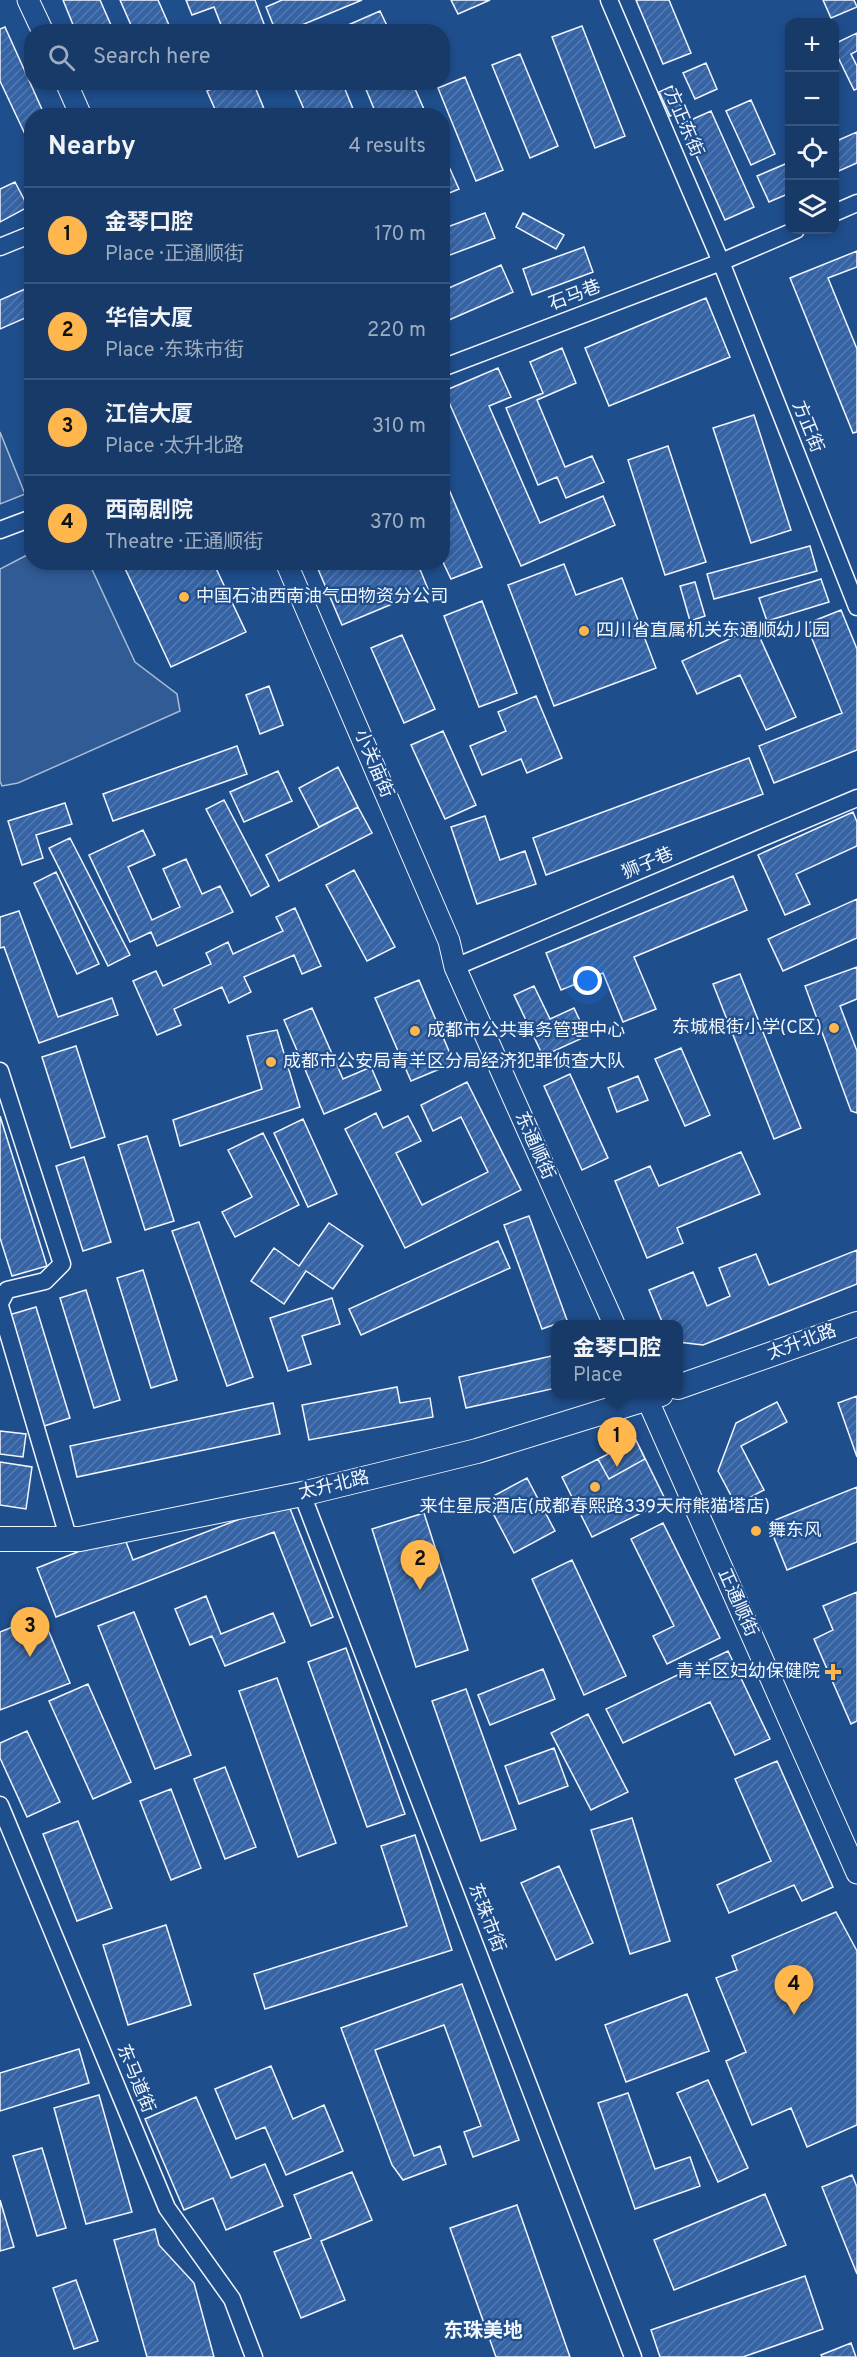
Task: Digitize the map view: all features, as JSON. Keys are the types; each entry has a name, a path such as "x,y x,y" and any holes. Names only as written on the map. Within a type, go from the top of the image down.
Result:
{"main road":[{"name":"太升北路","path":"683,1385 857,1324"},
{"name":"太升北路","path":"0,1539 69,1539 302,1494 477,1451 642,1398"}],"street":[{"path":"28,0 39,24"},
{"name":"方正东街","path":"609,0 721,262"},
{"path":"70,90 77,108"},
{"path":"839,211 857,203"},
{"name":"石马巷","path":"450,365 721,262 787,234"},
{"path":"0,247 24,237"},
{"name":"方正街","path":"721,262 857,608"},
{"path":"0,530 24,522"},
{"name":"小关庙街","path":"289,570 449,940 454,967"},
{"name":"狮子巷","path":"454,967 857,798"},
{"name":"东通顺街","path":"454,967 612,1320"},
{"path":"0,1071 62,1264 45,1281 7,1290 0,1305 69,1539"},
{"name":"正通顺街","path":"652,1398 857,1873"},
{"name":"东珠市街","path":"302,1494 633,2357"},
{"name":"东马道街","path":"0,1805 167,2208 232,2300 254,2357"}],"shaded area":[{"path":"0,432 24,494 0,504"},
{"path":"24,557 24,570 92,570 135,662 177,694 180,711 18,783 2,786 0,781 0,569"}],"building":[{"path":"63,0 100,0 110,24 73,24"},
{"path":"120,0 158,0 169,24 130,24"},
{"path":"186,0 255,0 264,24 221,24 214,7 192,15"},
{"path":"282,0 362,0 304,24 273,24 266,7"},
{"path":"451,0 490,0 458,14"},
{"path":"636,0 669,0 691,53 663,64"},
{"path":"823,0 854,0 857,7 831,18"},
{"path":"380,11 386,24 350,24"},
{"path":"582,26 625,136 595,148 552,37"},
{"path":"5,27 24,69 24,90 33,90 41,108 24,108 24,132 0,81 0,29"},
{"path":"857,33 857,51 851,54 857,66 857,89 854,90 839,59 839,42"},
{"path":"520,54 558,146 530,158 492,65"},
{"path":"706,63 717,89 695,99 683,73"},
{"path":"465,77 503,170 476,181 450,117 450,108 446,108 439,90 450,90 450,83"},
{"path":"672,86 683,111 670,116 659,92"},
{"path":"256,90 264,108 214,108 207,91"},
{"path":"296,90 345,90 353,108 303,108"},
{"path":"366,90 416,90 423,108 374,108"},
{"path":"751,100 775,154 751,165 726,111"},
{"path":"711,111 754,207 725,220 682,124"},
{"path":"857,132 857,163 839,171 839,140"},
{"path":"785,164 785,195 769,202 757,176"},
{"path":"450,169 459,189 450,193"},
{"path":"15,182 24,199 24,209 0,222 0,189"},
{"path":"485,213 495,238 450,255 450,226"},
{"path":"523,213 564,235 556,249 516,227"},
{"path":"584,247 593,272 532,295 523,269"},
{"path":"857,251 857,267 828,278 857,349 857,432 853,433 790,278"},
{"path":"501,265 513,292 450,320 450,287"},
{"path":"24,290 24,318 0,329 0,300"},
{"path":"706,298 730,357 609,406 585,348"},
{"path":"562,348 576,383 537,400 565,467 592,456 604,482 566,498 557,477 538,485 506,408 543,393 530,362"},
{"path":"498,368 511,397 489,406 540,523 603,496 615,525 521,566 450,405 450,388"},
{"path":"754,415 791,530 751,543 713,428"},
{"path":"668,446 706,562 665,575 628,460"},
{"path":"450,492 482,567 451,579 447,570 450,570"},
{"path":"810,546 817,571 714,599 707,574"},
{"name":"四川省直属机关东通顺幼儿园","path":"564,564 576,595 622,578 656,668 554,706 508,585"},
{"name":"中国石油西南油气田物资分公司","path":"126,570 217,570 246,632 171,667"},
{"path":"318,570 420,570 428,589 342,625"},
{"path":"821,579 829,602 767,621 759,598"},
{"path":"695,582 705,616 690,621 680,586"},
{"path":"482,601 517,693 479,707 444,616"},
{"path":"841,610 857,649 857,750 774,783 759,746 842,713 806,624"},
{"path":"755,627 796,717 766,730 740,675 697,694 682,661"},
{"path":"402,635 435,709 404,723 371,648"},
{"path":"269,686 283,725 260,734 246,695"},
{"path":"536,696 562,758 527,773 521,759 482,775 470,746 506,731 498,712"},
{"path":"443,731 476,805 445,819 411,745"},
{"path":"237,746 247,774 113,821 103,794"},
{"path":"749,758 763,794 546,875 533,838"},
{"path":"338,767 358,807 319,827 299,788"},
{"path":"278,771 292,801 244,822 230,792"},
{"path":"224,800 269,886 251,896 206,809"},
{"path":"65,803 72,824 36,835 43,858 22,865 8,821"},
{"path":"358,807 372,833 279,881 266,855"},
{"path":"853,812 857,822 857,846 796,874 810,904 785,915 758,855"},
{"path":"485,816 500,860 525,851 536,884 477,904 451,827"},
{"path":"143,830 155,855 128,867 152,920 180,907 163,869 186,859 202,894 220,886 233,912 157,946 151,932 130,942 89,855"},
{"path":"70,838 130,955 108,966 49,848"},
{"path":"354,870 395,947 367,961 326,885"},
{"path":"56,872 99,964 77,974 34,883"},
{"path":"733,876 747,910 634,957 656,1009 623,1022 603,973 561,990 546,953"},
{"path":"857,899 857,938 783,971 768,939"},
{"path":"295,908 321,966 302,974 294,955 244,977 251,992 229,1003 222,987 174,1009 181,1025 157,1035 133,981 156,971 163,986 211,964 206,953 228,942 233,954 283,931 276,917"},
{"path":"19,911 58,1017 112,998 118,1015 39,1043 4,947 0,948 0,917"},
{"name":"东城根街小学(C区)","path":"857,967 857,999 840,1006 857,1051 857,1113 851,1111 805,986"},
{"path":"740,974 801,1128 774,1139 713,984"},
{"name":"成都市公共事务管理中心","path":"419,980 454,1063 411,1081 375,998"},
{"path":"534,986 550,1019 574,1008 587,1036 543,1056 514,995"},
{"path":"312,1008 343,1079 371,1067 381,1090 324,1114 284,1020"},
{"name":"成都市公安局青羊区分局经济犯罪侦查大队","path":"277,1030 300,1107 180,1146 173,1120 262,1089 247,1036"},
{"path":"76,1046 105,1137 71,1148 42,1057"},
{"path":"681,1048 710,1115 685,1126 655,1059"},
{"path":"570,1074 608,1158 582,1170 544,1086"},
{"path":"638,1076 648,1100 617,1112 608,1088"},
{"path":"467,1082 521,1190 405,1248 345,1129 376,1113 383,1128 408,1116 421,1141 396,1153 422,1205 488,1172 461,1117 433,1131 421,1105"},
{"path":"0,1116 47,1266 12,1276 0,1238"},
{"path":"303,1119 337,1194 308,1207 274,1133"},
{"path":"263,1133 299,1205 235,1237 222,1212 252,1197 228,1150"},
{"path":"147,1136 174,1221 145,1230 118,1145"},
{"path":"741,1152 760,1194 677,1228 683,1243 647,1258 615,1181 650,1166 659,1186"},
{"path":"84,1157 111,1242 83,1251 56,1166"},
{"path":"529,1216 567,1320 551,1320 551,1326 542,1329 504,1225"},
{"path":"199,1222 253,1377 227,1386 172,1231"},
{"path":"329,1223 363,1246 333,1289 306,1271 284,1304 251,1281 274,1248 299,1266"},
{"path":"498,1241 510,1268 361,1335 349,1309"},
{"path":"857,1250 857,1284 703,1345 683,1343 683,1320 661,1320 649,1290 693,1272 707,1306 730,1296 719,1268 756,1254 769,1285"},
{"path":"143,1270 177,1380 151,1388 117,1278"},
{"path":"86,1290 120,1400 94,1408 60,1298"},
{"path":"332,1298 340,1324 302,1336 311,1364 288,1371 270,1318"},
{"path":"36,1307 70,1418 44,1426 9,1315"},
{"path":"551,1356 551,1389 466,1408 459,1377"},
{"path":"397,1387 400,1403 430,1398 433,1417 309,1440 302,1405"},
{"path":"857,1396 857,1457 838,1403"},
{"path":"777,1402 787,1422 741,1446 764,1490 736,1505 718,1471 736,1423"},
{"path":"273,1403 280,1434 77,1477 70,1446"},
{"path":"0,1431 26,1434 23,1457 0,1454"},
{"path":"636,1440 666,1501 592,1537 562,1477"},
{"path":"636,1440 645,1459 609,1479 598,1459"},
{"path":"0,1462 32,1467 26,1509 0,1505"},
{"path":"527,1478 555,1531 514,1553 486,1500"},
{"path":"857,1487 857,1542 787,1570 768,1523"},
{"path":"287,1501 333,1617 311,1626 274,1532 56,1617 37,1568 123,1534 133,1560"},
{"path":"424,1513 468,1650 416,1667 372,1529"},
{"path":"663,1523 720,1638 667,1664 653,1636 674,1626 631,1539"},
{"path":"572,1560 626,1676 584,1695 532,1579"},
{"name":"青羊区妇幼保健院","path":"857,1592 857,1721 851,1724 814,1639 833,1630 823,1606"},
{"path":"206,1596 221,1634 273,1613 285,1642 225,1666 212,1636 190,1645 175,1609"},
{"path":"134,1612 191,1755 155,1769 98,1626"},
{"path":"42,1615 70,1683 0,1710 0,1632"},
{"path":"346,1648 405,1814 367,1827 308,1662"},
{"path":"728,1651 770,1739 735,1755 710,1702 623,1743 606,1709"},
{"path":"543,1669 555,1699 490,1725 478,1695"},
{"path":"277,1678 336,1843 298,1857 239,1691"},
{"path":"88,1684 131,1782 93,1799 49,1701"},
{"path":"466,1689 516,1829 481,1841 432,1701"},
{"path":"588,1714 628,1792 591,1810 551,1733"},
{"path":"27,1731 60,1802 27,1817 0,1758 0,1743"},
{"path":"554,1748 568,1786 519,1804 505,1766"},
{"path":"777,1761 833,1887 802,1901 794,1885 729,1913 717,1885 771,1861 735,1779"},
{"path":"225,1767 256,1847 225,1859 194,1779"},
{"path":"171,1789 201,1868 171,1880 140,1801"},
{"path":"632,1818 670,1941 630,1954 591,1830"},
{"path":"78,1821 112,1908 77,1921 43,1834"},
{"path":"415,1835 452,1950 265,2009 254,1974 407,1926 381,1846"},
{"path":"559,1866 593,1943 556,1960 521,1883"},
{"path":"836,1912 857,1951 857,2125 807,2147 791,2108 752,2125 726,2061 746,2052 716,1978 737,1970 732,1956"},
{"path":"166,1925 191,2005 128,2025 103,1945"},
{"path":"462,1984 519,2140 473,2157 464,2132 481,2126 444,2025 375,2050 414,2156 440,2146 446,2164 403,2180 392,2165 341,2028"},
{"path":"687,1994 709,2051 626,2082 605,2025"},
{"path":"79,2049 89,2083 0,2111 0,2073"},
{"path":"271,2066 293,2119 324,2105 343,2151 286,2175 265,2127 236,2139 215,2089"},
{"path":"708,2080 748,2168 718,2182 677,2093"},
{"path":"628,2093 655,2169 690,2157 700,2186 635,2209 598,2103"},
{"path":"99,2095 132,2212 86,2224 54,2108"},
{"path":"196,2097 231,2178 265,2164 283,2206 226,2230 213,2198 184,2210 145,2119"},
{"path":"42,2148 66,2228 37,2236 13,2156"},
{"path":"352,2172 372,2220 321,2241 345,2300 301,2318 274,2252 311,2238 294,2195"},
{"path":"852,2175 857,2187 857,2274 822,2187"},
{"path":"765,2194 786,2245 674,2290 654,2240"},
{"path":"0,2200 14,2247 0,2251"},
{"path":"517,2205 570,2357 496,2357 450,2228"},
{"path":"155,2229 159,2245 194,2283 214,2357 147,2357 114,2240"},
{"path":"805,2276 823,2329 743,2357 660,2357 651,2330"},
{"path":"76,2280 98,2341 74,2349 53,2288"},
{"path":"851,2343 856,2357 822,2357 821,2355"}],"place":[{"name":"中国石油西南油气田物资分公司","path":"184,597"},
{"name":"四川省直属机关东通顺幼儿园","path":"584,631"},
{"name":"东城根街小学(C区)","path":"834,1028"},
{"name":"成都市公共事务管理中心","path":"415,1031"},
{"name":"成都市公安局青羊区分局经济犯罪侦查大队","path":"271,1062"},
{"name":"金琴口腔","path":"617,1467"},
{"name":"来住星辰酒店(成都春熙路339天府熊猫塔店)","path":"595,1487"},
{"name":"舞东风","path":"756,1531"},
{"name":"华信大厦","path":"420,1590"},
{"name":"江信大厦","path":"30,1657"},
{"name":"青羊区妇幼保健院","path":"833,1672"},
{"name":"西南剧院","path":"794,2015"}],"district":[{"name":"东珠美地","path":"483,2332"}]}
